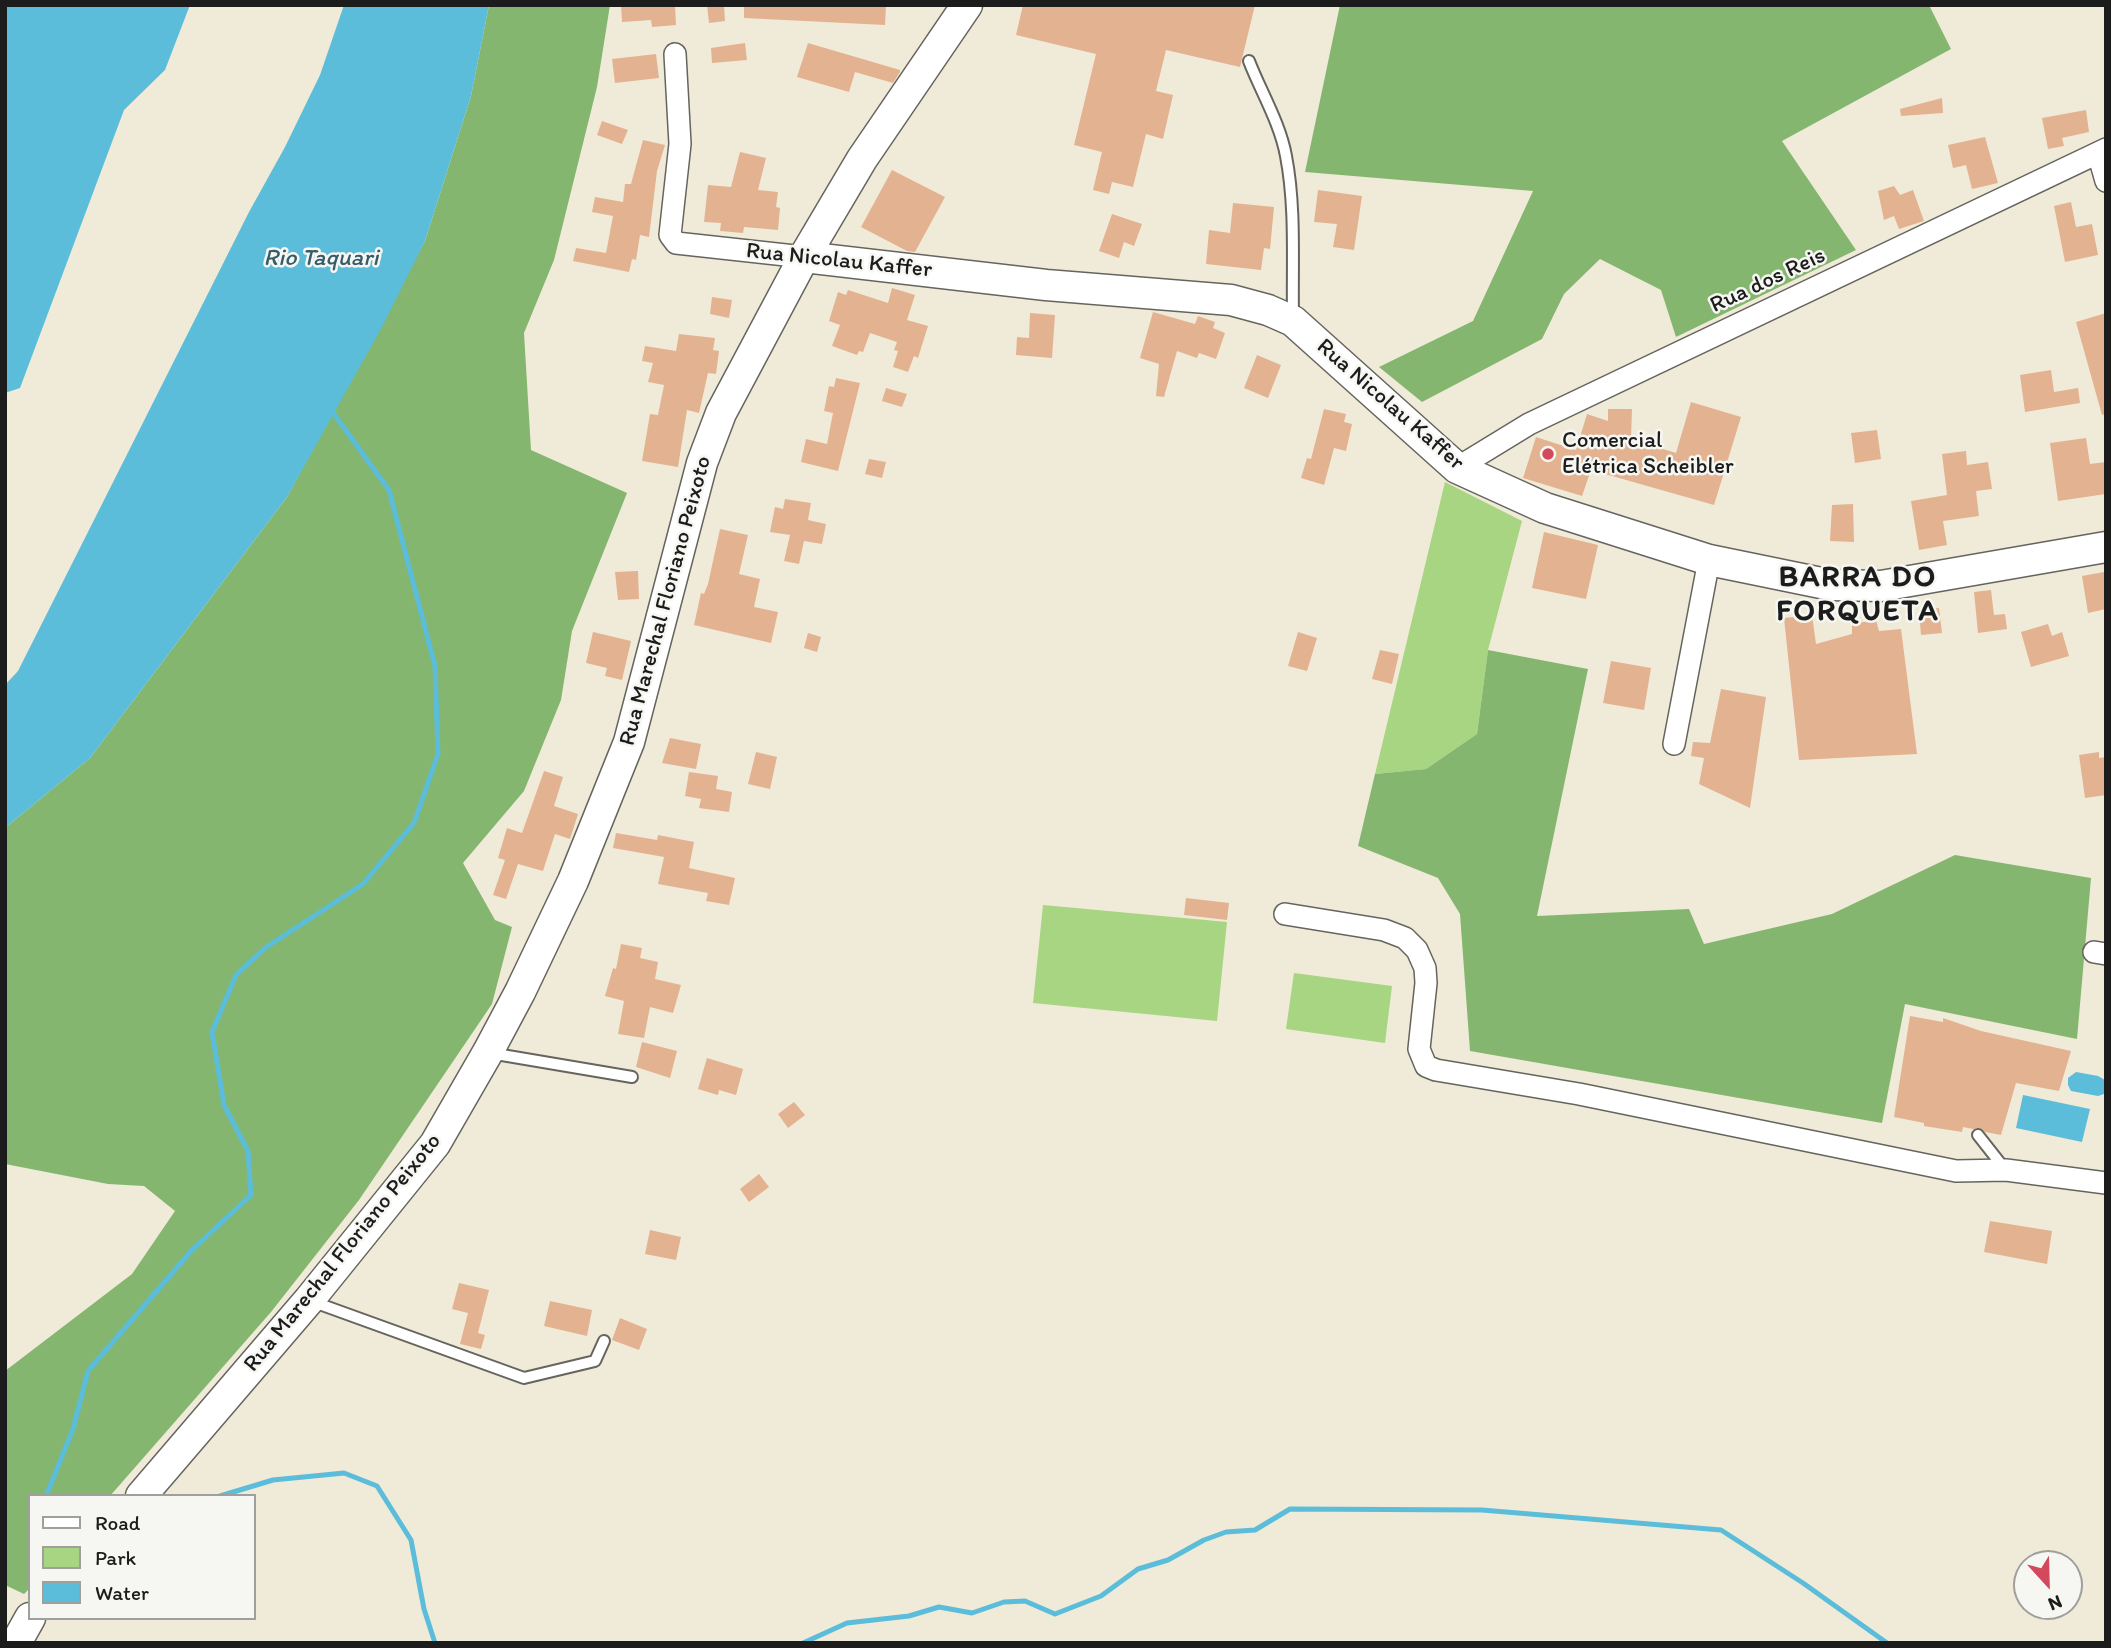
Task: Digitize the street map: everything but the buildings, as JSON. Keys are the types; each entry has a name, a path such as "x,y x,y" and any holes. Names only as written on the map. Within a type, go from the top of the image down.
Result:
{"main road":[{"name":"Rua Marechal Floriano Peixoto","path":"143,1494 309,1300 435,1144 488,1052 573,881 629,742 702,463 721,413 804,257 862,159 967,5"},
{"name":"Rua Nicolau Kaffer","path":"804,257 1046,285 1231,300 1268,310 1293,321 1457,468 1545,508 1709,560 1831,585 1881,586 2106,547"},
{"path":"16,1643 29,1620"}],"street":[{"name":"Rua Nicolau Kaffer","path":"674,54 680,144 670,235 676,243 804,257"},
{"path":"2102,151 2106,181"},
{"name":"Rua dos Reis","path":"1457,468 1529,424 2102,151"},
{"path":"1674,744 1709,560"},
{"path":"1285,914 1384,930 1405,938 1417,950 1425,968 1426,983 1419,1049 1426,1066 1436,1070 1579,1094 1956,1171 2006,1170 2106,1183"}],"lane":[{"path":"1249,61 1274,119 1286,156 1292,215 1293,321"},
{"path":"488,1052 632,1076"},
{"path":"1978,1135 2006,1170"},
{"path":"309,1300 524,1378 595,1361 604,1341"}],"green space":[{"path":"489,5 610,5 597,87 554,260 524,333 531,450 627,493 572,631 561,700 524,791 463,863 495,920 512,927 492,1004 359,1200 271,1312 112,1494 28,1494 28,1590 24,1594 5,1585 5,1371 132,1274 175,1211 144,1186 108,1184 5,1164 5,828 90,758 287,497 425,241 471,96"},
{"path":"1340,5 1929,5 1951,49 1782,141 1856,250 1676,337 1661,290 1600,259 1564,294 1542,339 1422,402 1379,367 1473,321 1533,191 1305,172"},
{"path":"1445,482 1522,521 1488,650 1477,734 1426,769 1375,774"},
{"path":"1488,650 1588,669 1537,916 1689,909 1704,944 1832,914 1955,855 2091,878 2077,1039 1905,1004 1882,1123 1470,1051 1460,914 1438,878 1358,846 1375,774 1426,769 1477,734"},
{"path":"1043,905 1227,922 1217,1021 1033,1003"},
{"path":"1294,973 1392,986 1385,1043 1286,1029"}],"water":[{"path":"5,5 190,5 165,70 124,110 20,388 5,393"},
{"name":"Rio Taquari","path":"344,5 489,5 471,96 425,241 382,327 287,497 90,758 5,828 5,685 18,671 249,212 285,147 320,75"},
{"path":"2076,1072 2105,1080 2104,1094 2098,1096 2071,1091 2068,1078"},
{"path":"2023,1095 2090,1109 2082,1142 2016,1128"}],"waterway":[{"path":"47,1494 73,1429 88,1371 192,1250 251,1195 248,1151 224,1105 212,1032 236,975 265,948 363,884 414,823 438,754 435,666 389,490 331,410"},
{"path":"227,1494 273,1480 344,1473 377,1486 411,1540 424,1609 435,1643"},
{"path":"803,1643 847,1623 909,1616 939,1607 972,1613 1004,1602 1025,1601 1055,1614 1101,1596 1138,1569 1168,1560 1204,1540 1226,1532 1255,1530 1290,1509 1482,1510 1721,1530 1803,1583 1887,1643"}],"place":[{"name":"Comercial Elétrica Scheibler","path":"1548,454"}],"district":[{"name":"BARRA DO FORQUETA","path":"1858,595"}]}
